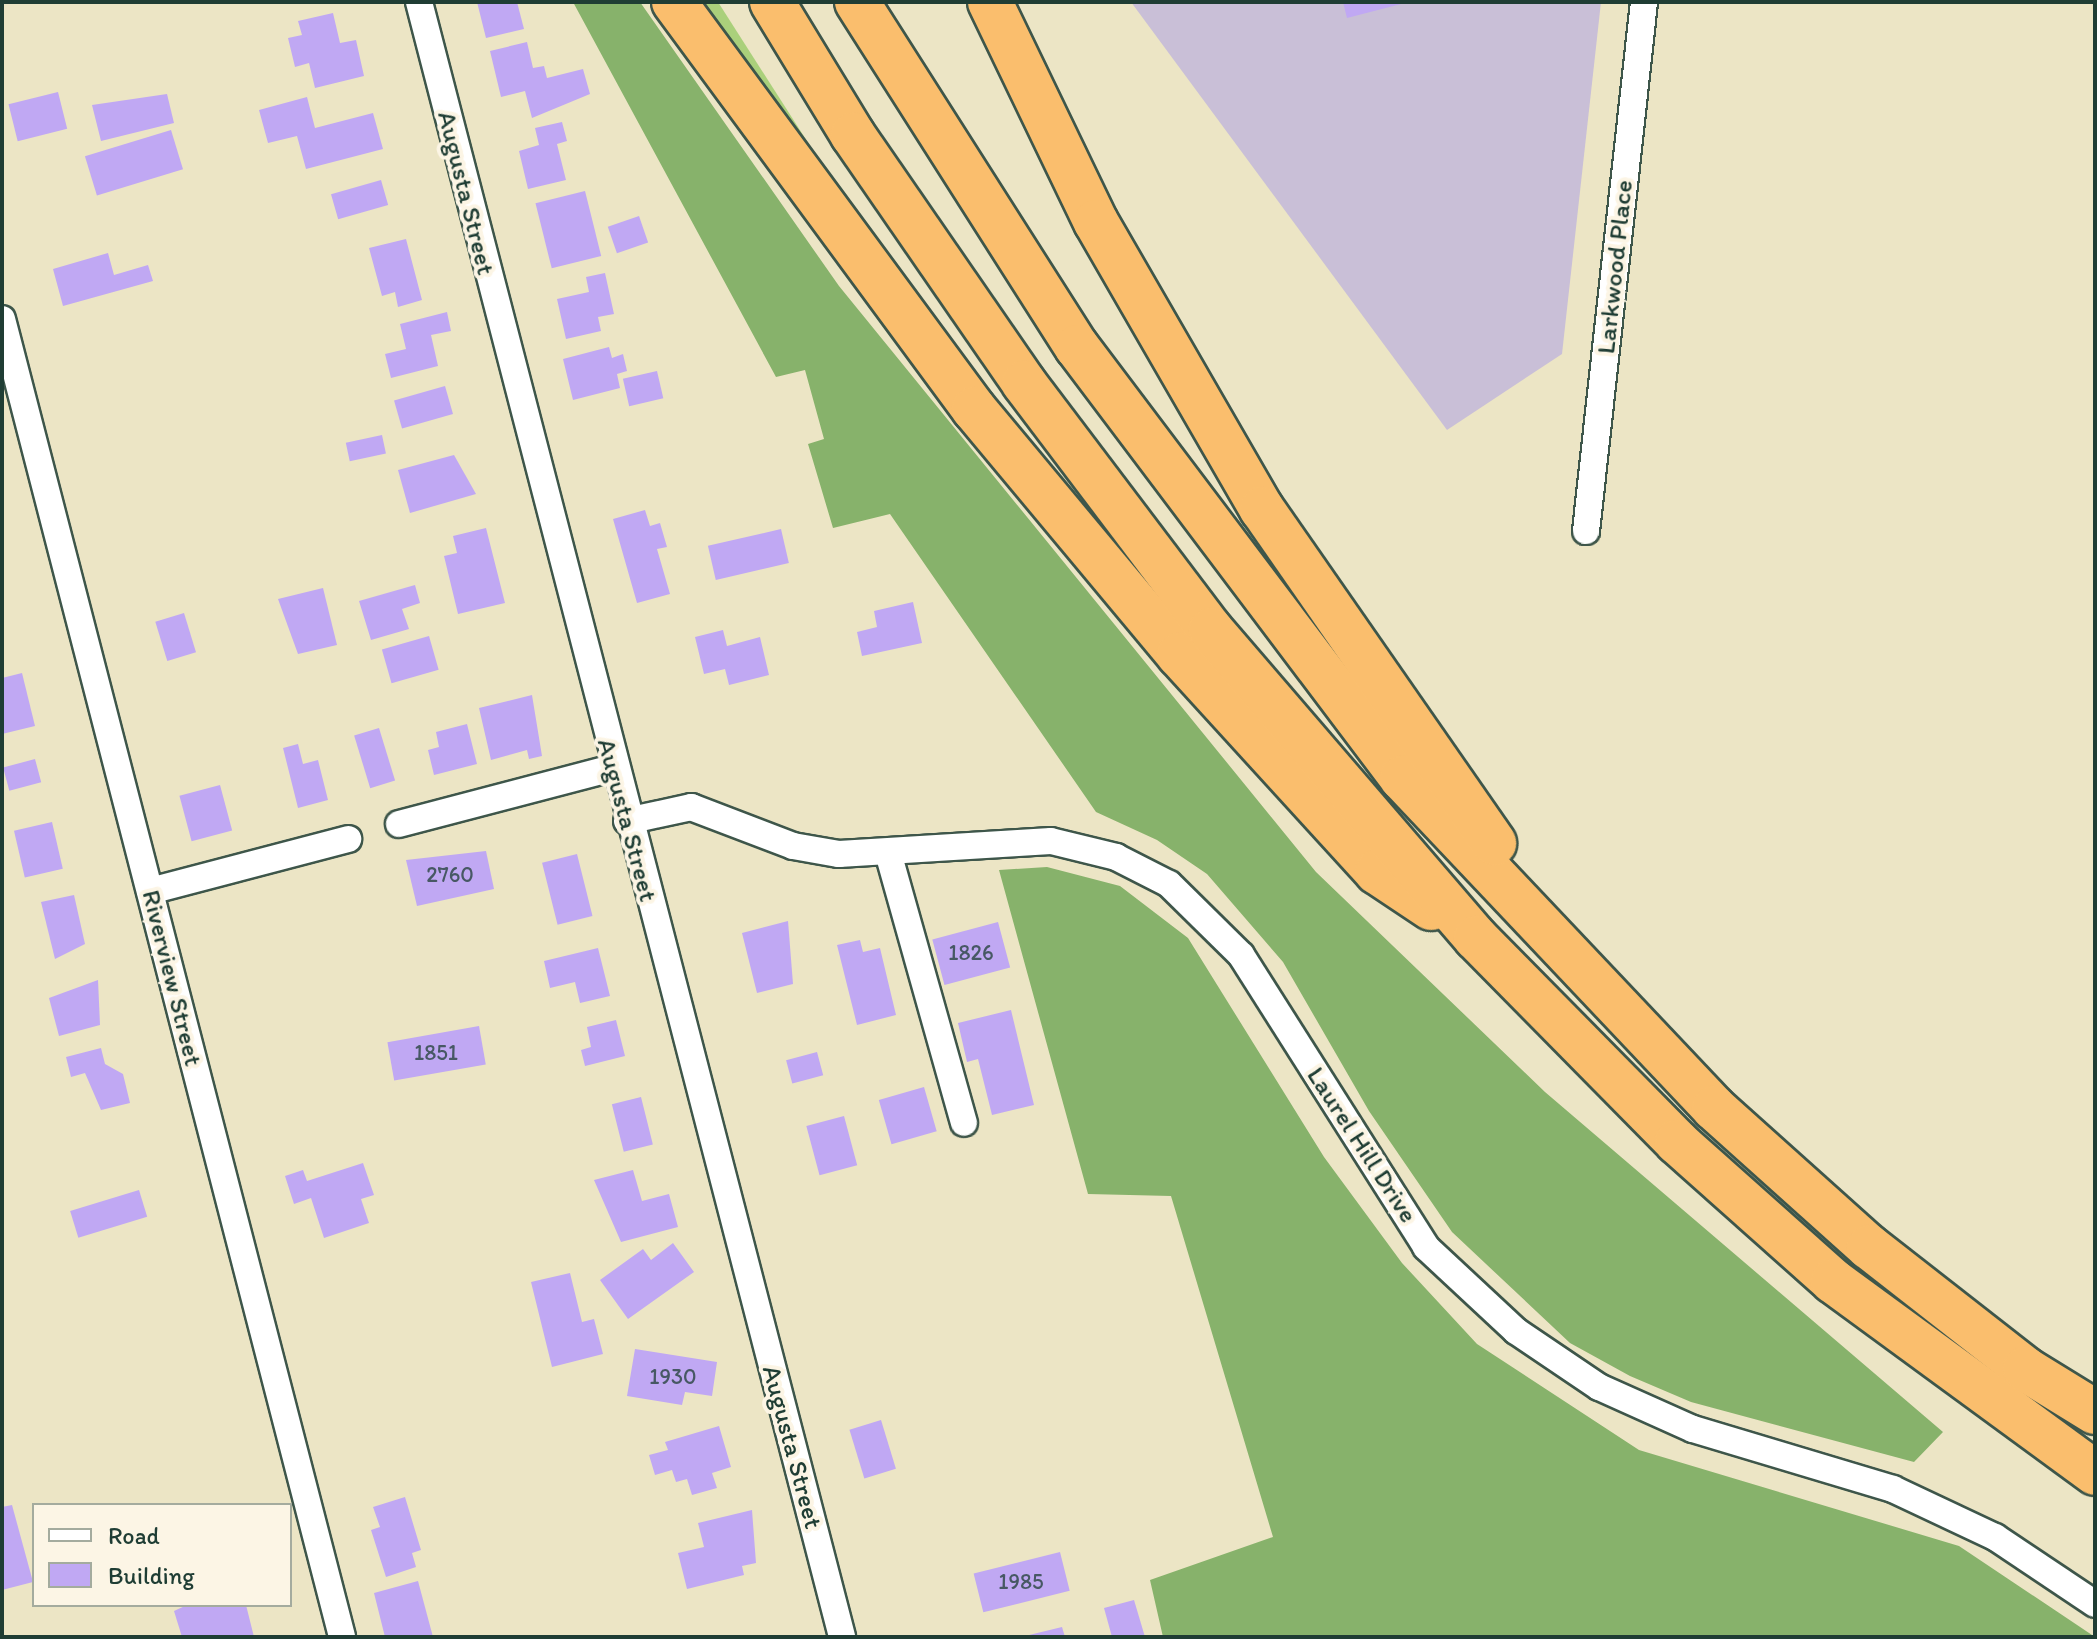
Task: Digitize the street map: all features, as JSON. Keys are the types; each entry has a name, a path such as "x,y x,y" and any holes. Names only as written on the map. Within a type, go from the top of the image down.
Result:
{"highway":[{"path":"674,2 974,409 1179,655 1377,872 1476,938"},
{"path":"772,2 853,135 1024,383 1211,630 1476,938 1677,1142 1833,1281 2095,1473"},
{"path":"857,2 1077,347 1256,591 1402,778 1557,948 1714,1108 1869,1247 2025,1369 2095,1412"},
{"path":"990,2 1096,222 1262,509 1488,834 1557,948"}],"street":[{"name":"Augusta Street","path":"419,2 613,768 842,1637"},
{"name":"Larkwood Place","path":"1586,531 1644,2"},
{"name":"Riverview Street","path":"2,319 342,1637"},
{"path":"399,824 613,768"},
{"name":"Laurel Hill Drive","path":"627,821 691,807 793,846 889,856 1051,841 1116,857 1169,884 1241,955 1426,1247 1516,1331 1599,1387 1680,1423 1893,1489 1995,1537 2095,1604"},
{"path":"150,891 348,839"},
{"path":"889,856 964,1123"}],"shaded area":[{"path":"1131,2 1601,2 1562,354 1447,430"}],"green space":[{"path":"573,2 640,2 839,286 1316,872 1545,1092 1943,1432 1914,1462 1691,1402 1630,1376 1570,1343 1452,1232 1369,1111 1283,962 1207,874 1157,840 1096,812 890,514 833,528 808,444 824,439 805,370 776,377"},
{"path":"697,2 718,2 853,213"},
{"path":"1047,867 1120,886 1188,938 1324,1157 1402,1263 1477,1344 1639,1450 1959,1546 2095,1637 1163,1637 1150,1580 1273,1537 1171,1196 1088,1194 999,870"}],"building":[{"path":"477,2 517,2 524,29 486,38"},
{"path":"1343,2 1404,2 1405,3 1347,18"},
{"path":"333,13 340,43 356,40 364,76 315,88 309,63 295,67 288,38 302,35 298,21"},
{"path":"527,42 533,68 544,66 547,78 583,69 590,94 532,118 525,91 501,97 490,51"},
{"path":"58,92 67,129 18,141 9,104"},
{"path":"167,94 174,123 101,141 92,105"},
{"path":"307,97 315,128 373,113 383,149 306,169 297,136 268,143 259,110"},
{"path":"562,122 567,141 557,144 566,180 528,189 519,151 539,145 535,128"},
{"path":"171,130 183,169 97,196 85,156"},
{"path":"381,180 388,205 338,219 331,194"},
{"path":"585,191 601,256 552,268 536,203"},
{"path":"639,216 648,242 617,253 608,227"},
{"path":"406,239 422,300 398,307 395,292 382,296 369,248"},
{"path":"108,253 114,275 148,265 153,281 63,306 53,269"},
{"path":"605,273 614,314 598,317 601,331 566,339 557,299 589,292 586,277"},
{"path":"447,312 451,331 431,335 438,366 391,378 385,354 406,349 400,324"},
{"path":"609,347 612,358 623,354 627,371 617,374 620,388 573,400 563,359"},
{"path":"657,371 663,398 629,406 623,379"},
{"path":"445,386 453,414 402,428 394,401"},
{"path":"382,435 386,454 350,461 346,443"},
{"path":"454,455 476,494 410,513 398,470"},
{"path":"645,510 650,526 660,523 667,547 657,549 670,594 637,603 613,519"},
{"path":"486,528 505,603 458,614 444,556 457,553 453,536"},
{"path":"781,529 789,563 716,580 708,546"},
{"path":"415,585 420,603 402,609 409,629 371,640 359,601"},
{"path":"323,588 337,645 298,654 278,599"},
{"path":"913,602 922,643 862,656 857,632 877,627 874,611"},
{"path":"184,613 196,652 167,661 155,622"},
{"path":"723,630 727,646 760,637 769,675 729,685 725,669 704,674 695,637"},
{"path":"429,636 439,670 392,683 382,650"},
{"path":"22,673 35,726 2,734 2,678"},
{"path":"532,695 542,756 529,759 527,750 491,760 479,708"},
{"path":"467,724 477,764 434,775 428,750 439,747 436,732"},
{"path":"379,728 395,781 370,788 354,736"},
{"path":"298,744 303,764 318,760 328,800 298,808 283,748"},
{"path":"35,759 41,782 9,791 3,768"},
{"path":"220,785 232,830 192,841 179,796"},
{"path":"52,822 63,869 25,878 14,831"},
{"path":"486,851 494,889 417,906 406,860"},
{"path":"577,854 592,916 558,925 542,863"},
{"path":"74,895 85,944 55,959 41,902"},
{"path":"788,921 793,984 757,993 742,933"},
{"path":"998,922 1010,967 944,985 932,940"},
{"path":"860,940 863,952 880,948 896,1015 857,1025 837,945"},
{"path":"598,948 610,996 580,1003 575,982 550,988 544,961"},
{"path":"98,980 100,1025 59,1036 49,998"},
{"path":"1011,1010 1034,1105 992,1115 978,1059 967,1062 958,1023"},
{"path":"616,1020 625,1056 585,1066 581,1050 591,1047 587,1027"},
{"path":"479,1026 486,1064 394,1081 387,1042"},
{"path":"101,1048 105,1064 123,1074 130,1103 101,1110 85,1073 71,1077 66,1057"},
{"path":"817,1052 823,1075 792,1083 786,1060"},
{"path":"924,1087 937,1131 892,1144 879,1100"},
{"path":"641,1097 653,1145 624,1152 612,1104"},
{"path":"844,1116 857,1165 820,1175 806,1126"},
{"path":"363,1163 374,1195 361,1199 369,1223 324,1238 311,1198 294,1204 285,1176 303,1170 307,1181"},
{"path":"633,1170 642,1201 669,1194 678,1227 621,1242 594,1180"},
{"path":"139,1190 147,1217 78,1238 70,1211"},
{"path":"673,1243 694,1272 628,1319 600,1280 643,1249 651,1260"},
{"path":"570,1273 582,1322 594,1319 603,1354 552,1367 531,1282"},
{"path":"635,1349 717,1362 712,1396 685,1392 682,1405 627,1396"},
{"path":"881,1420 896,1469 864,1478 849,1430"},
{"path":"719,1426 731,1467 712,1473 717,1488 692,1495 687,1479 676,1482 672,1470 655,1475 649,1455 668,1450 665,1442"},
{"path":"405,1497 421,1550 412,1553 416,1567 386,1577 371,1530 380,1527 373,1507"},
{"path":"12,1505 32,1582 2,1590 2,1507"},
{"path":"752,1510 756,1563 742,1566 744,1575 687,1589 678,1553 704,1547 698,1523"},
{"path":"1060,1552 1070,1591 983,1612 974,1574"},
{"path":"418,1581 433,1637 385,1637 374,1593"},
{"path":"1134,1600 1145,1637 1112,1637 1104,1608"},
{"path":"183,1607 246,1607 254,1637 182,1637 174,1611"},
{"path":"1062,1627 1065,1637 1025,1637 1025,1636"}]}
